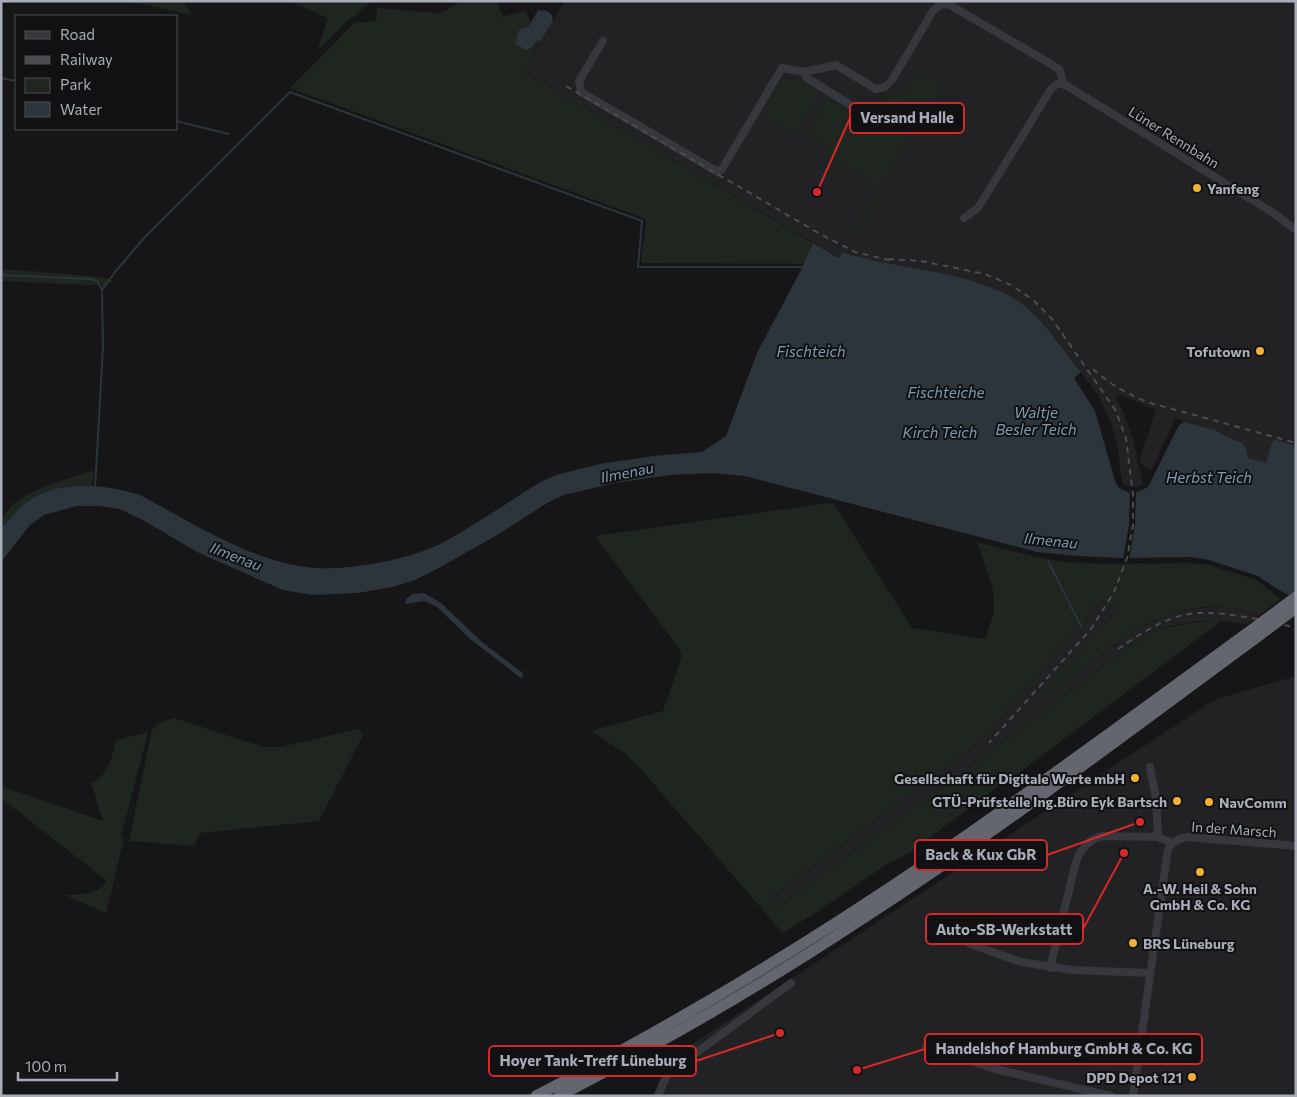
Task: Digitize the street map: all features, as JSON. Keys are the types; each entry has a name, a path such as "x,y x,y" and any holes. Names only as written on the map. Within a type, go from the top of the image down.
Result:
{"highway":[{"path":"559,1096 694,1023 862,920 1035,800 1247,638 1296,597"},
{"path":"536,1096 610,1058 689,1013 857,910 1029,792 1247,638 1296,608"}],"street":[{"name":"Lüner Rennbahn","path":"804,72 836,65 876,89 884,87 892,80 933,10 941,4 946,4 1059,69 1064,84 1276,214 1296,230"},
{"path":"603,40 579,81 581,92 718,172 722,169 782,68 804,72 807,78 849,104"},
{"path":"964,218 978,208 1051,88 1057,84 1064,84"},
{"path":"1150,767 1156,798 1158,837"},
{"name":"In der Marsch","path":"1050,968 1076,862 1085,846 1090,841 1103,836 1158,837 1172,843"},
{"name":"In der Marsch","path":"1133,1096 1166,855 1172,843 1179,838 1187,837 1296,846"},
{"path":"959,932 970,944 1003,957 1050,968 1150,973"},
{"path":"658,1096 670,1072 791,983"},
{"path":"926,1046 995,1069 1110,1096"}],"shaded area":[{"path":"565,1 1296,1 1296,446 1273,439 1266,463 1248,458 1246,448 1241,442 1215,430 1175,419 1151,471 1139,462 1156,410 1120,395 1116,399 1123,411 1133,439 1143,485 1136,487 1124,485 1122,483 1118,448 1112,425 1097,393 1045,326 1018,302 998,290 975,282 875,262 843,252 840,258 523,71"},
{"path":"1100,599 1116,607 1115,614 1022,714 1131,633 1166,615 1190,609 1216,607 1261,614 1248,624 1198,621 1169,626 1137,641 955,778 777,908 769,899 965,753 990,731 1061,647 1073,630 1083,625"},
{"path":"1296,676 1296,1096 653,1096 659,1081 674,1056 1214,700"}],"green space":[{"path":"130,1 182,1 191,12 191,15"},
{"path":"290,1 371,1 354,17 349,19 317,51 328,18"},
{"path":"462,1 497,1 503,17 525,10 531,23 518,32 516,44 524,50 529,50 539,40 540,42 523,71 813,243 1114,481 1123,491 1136,493 1248,458 1296,529 727,436 804,264 641,263 646,219 290,88 354,23 376,21 377,8 440,13"},
{"path":"918,70 941,84 916,127 868,105 903,95"},
{"path":"790,78 799,80 820,92 797,134 762,114 781,82"},
{"path":"827,97 848,110 863,112 911,135 879,186 823,153 827,146 807,134"},
{"path":"876,194 882,199 860,231 852,232"},
{"path":"1,269 103,277 113,281 106,286 1,281"},
{"path":"94,470 92,485 62,487 20,508 1,529 4,516 12,506 24,497 53,484"},
{"path":"828,503 834,504 912,628 985,639 994,612 993,590 977,542 1044,559 1066,562 1104,564 1192,563 1209,565 1257,580 1281,599 1261,614 1207,607 1189,609 1160,618 1122,640 1018,717 1115,614 1116,607 1100,599 1083,625 1073,630 1061,647 990,731 965,753 769,899 777,908 955,778 1137,641 1157,631 1178,625 1221,621 909,853 889,863 783,933 638,766 623,752 591,731 663,711 682,656 680,650 595,536"},
{"path":"175,718 263,747 281,747 358,729 363,735 319,821 200,833 194,846 129,841 152,730 160,723"},
{"path":"148,732 121,836 124,839 106,913 65,895 94,891 103,886 107,881 1,798 1,786 103,821 91,783 106,771 117,740"}],"water":[{"path":"538,10 547,11 552,15 553,21 540,42 539,40 531,48 524,50 516,44 517,34 522,28 529,26"},
{"name":"Fischteiche","path":"813,243 839,258 843,252 865,259 963,278 1008,295 1027,308 1049,331 1081,372 1074,378 1095,411 1115,481 1119,488 1130,493 1148,487 1179,425 1184,422 1215,430 1241,442 1246,448 1248,458 1266,463 1273,439 1296,446 1296,599 1258,576 1209,560 1191,557 1123,558 1037,552 745,476 712,473 670,475 615,483 564,495 547,503 497,535 415,580 392,587 358,593 312,595 283,590 197,552 143,520 119,509 98,506 77,506 44,515 30,525 1,562 1,529 19,509 32,499 46,492 61,488 93,486 140,495 215,536 254,553 304,567 336,568 394,560 434,547 542,481 556,475 600,464 653,456 702,452 726,436 757,353 801,270"},
{"path":"424,593 441,603 482,642 523,673 522,679 469,638 437,607 424,601 405,604 406,599 413,594"}],"pier":[{"path":"1130,490 1136,490 1135,525 1129,561 1123,561 1129,524"}],"waterway":[{"path":"1,78 15,81"},
{"path":"102,290 144,238 290,92 642,221 638,267 804,267"},
{"path":"178,121 229,134"},
{"path":"1,275 91,279 97,281 102,290 103,347 95,488"},
{"path":"1048,561 1081,626"}],"railway":[{"path":"566,86 822,235 855,252 893,261"},
{"path":"888,259 921,261 985,274 1011,285 1032,299 1052,319 1116,411 1126,439 1133,494 1133,525 1127,558 1114,592 1091,629 989,743"},
{"path":"1093,369 1118,388 1147,402 1296,443"},
{"path":"1118,649 1157,625 1179,616 1190,614 1236,615 1296,628"}],"place":[{"name":"Yanfeng","path":"1197,188"},
{"name":"Versand Halle","path":"817,192"},
{"name":"Tofutown","path":"1260,351"},
{"name":"Gesellschaft für Digitale Werte mbH","path":"1135,778"},
{"name":"GTÜ-Prüfstelle Ing.Büro Eyk Bartsch","path":"1177,801"},
{"name":"NavComm","path":"1209,802"},
{"name":"Back & Kux GbR","path":"1140,822"},
{"name":"Auto-SB-Werkstatt","path":"1124,853"},
{"name":"A.-W. Heil & Sohn GmbH & Co. KG","path":"1200,872"},
{"name":"BRS Lüneburg","path":"1133,943"},
{"name":"Hoyer Tank-Treff Lüneburg","path":"780,1033"},
{"name":"Handelshof Hamburg GmbH & Co. KG","path":"857,1070"},
{"name":"DPD Depot 121","path":"1192,1077"}],"water label":[{"name":"Fischteich","path":"811,351"},
{"name":"Waltje Besler Teich","path":"1036,420"},
{"name":"Kirch Teich","path":"940,432"},
{"name":"Ilmenau","path":"627,472"},
{"name":"Herbst Teich","path":"1209,477"},
{"name":"Ilmenau","path":"1051,540"},
{"name":"Ilmenau","path":"236,556"}]}
